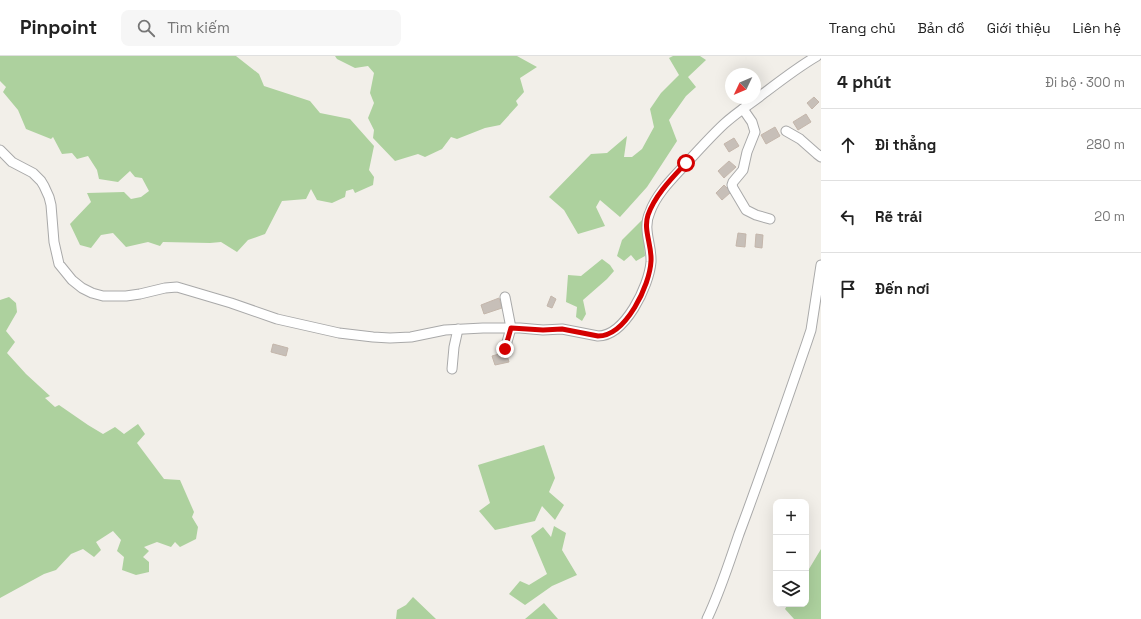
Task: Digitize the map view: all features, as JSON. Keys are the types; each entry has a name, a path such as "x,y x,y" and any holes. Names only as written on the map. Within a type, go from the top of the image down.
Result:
{"street":[{"path":"0,150 12,162 33,173 44,186 50,201 54,242 59,264 72,280 87,291 104,296 126,296 177,287 231,303 277,319 339,333 372,337 411,337 445,330 511,328 543,330 562,329 603,336 611,333 629,316 642,294 647,281 651,257 646,225 654,203 697,151 724,124 780,81 817,56"},
{"path":"743,109 752,122 755,132 747,152 743,170 733,182 733,188 746,210 770,220"},
{"path":"786,131 800,139 821,157"},
{"path":"707,619 723,583 730,558 768,457 811,330 821,265"},
{"path":"505,349 511,328 506,297"},
{"path":"452,369 454,347 458,329"}],"green space":[{"path":"0,56 236,56 259,74 264,86 310,101 320,113 350,119 374,146 369,170 374,177 373,185 355,193 353,189 346,191 345,197 332,203 317,200 311,189 306,199 282,201 265,234 248,240 237,252 221,242 163,242 160,246 148,242 126,247 113,233 101,235 91,248 80,245 70,224 91,202 87,193 124,192 131,199 141,197 149,191 142,178 135,177 130,171 118,182 99,179 97,170 88,156 77,159 72,153 62,154 53,137 51,139 26,129 18,110 3,92 6,87 0,81"},
{"path":"335,56 517,56 537,67 520,78 524,92 516,101 518,105 500,125 485,128 457,139 451,137 442,149 425,157 418,154 395,161 373,138 374,130 368,118 374,103 370,93 374,73 368,66 355,68 337,59"},
{"path":"673,56 700,56 706,60 688,77 696,87 686,96 669,120 677,141 647,187 620,217 600,200 596,207 605,226 578,234 564,210 549,197 591,154 607,153 627,136 624,157 632,157 642,149 654,127 650,109 661,93 679,75 669,58"},
{"path":"643,219 645,256 636,261 631,255 624,261 617,256 622,240"},
{"path":"602,259 610,265 614,271 583,300 586,314 582,321 576,317 577,307 566,302 568,275 581,276"},
{"path":"9,297 16,303 17,312 6,331 15,342 7,353 26,374 50,396 45,398 55,407 59,405 103,434 115,427 124,434 138,424 145,434 137,443 164,479 180,480 194,512 192,517 198,527 196,539 180,547 175,542 171,547 157,542 144,547 149,551 143,557 149,562 149,572 136,575 122,570 124,557 117,551 121,540 113,531 96,542 101,550 94,557 83,549 71,554 56,570 44,574 0,598 0,300"},
{"path":"544,445 555,478 549,492 564,505 555,520 542,506 535,521 495,530 479,511 490,503 478,465"},
{"path":"554,526 566,533 562,550 577,575 552,586 525,605 509,594 520,581 529,585 547,574 531,536 543,527 551,537"},
{"path":"821,549 821,619 794,619 785,609 786,607 809,607 809,569"},
{"path":"413,597 436,619 396,619 397,610 406,605"},
{"path":"544,603 558,619 525,619"}],"building":[{"path":"814,97 819,102 812,109 807,103"},
{"path":"806,114 811,122 798,130 793,122"},
{"path":"775,127 780,136 766,144 761,135"},
{"path":"734,138 739,146 729,152 724,144"},
{"path":"729,161 736,167 724,178 718,171"},
{"path":"724,185 731,192 722,200 716,193"},
{"path":"738,233 746,234 745,247 736,246"},
{"path":"756,234 763,235 762,248 755,247"},
{"path":"551,296 556,299 552,308 547,306"},
{"path":"499,298 502,308 484,314 481,305"},
{"path":"273,344 288,348 286,356 271,352"},
{"path":"506,352 509,362 495,365 492,356"}],"route":[{"path":"505,349 511,328 543,330 562,329 603,336 611,333 629,316 642,294 650,267 651,257 646,225 647,219 659,195 686,163"}]}
